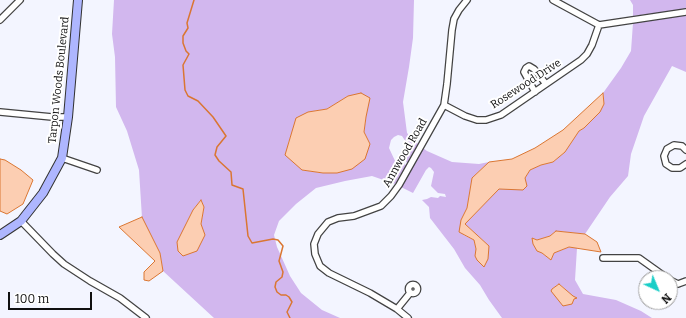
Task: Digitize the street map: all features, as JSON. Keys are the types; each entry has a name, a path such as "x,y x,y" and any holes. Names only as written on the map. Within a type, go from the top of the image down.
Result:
{"street":[{"path":"0,20 20,0"},
{"name":"Tarpon Woods Boulevard","path":"0,235 20,220 44,193 62,158 68,117 78,0"},
{"name":"Annwood Road","path":"408,318 397,309 363,289 329,273 320,266 315,254 314,244 318,234 328,222 338,218 354,216 370,211 381,206 391,196 444,105 448,84 454,19 467,0"},
{"path":"553,0 599,25 686,12"},
{"name":"Rosewood Drive","path":"444,105 465,116 477,120 486,120 501,115 573,66 587,54 599,25"},
{"path":"535,92 524,72 526,68 529,66 534,69 546,84"},
{"path":"0,112 68,117"},
{"path":"686,150 682,146 674,145 667,149 664,156 666,164 672,168 680,168 686,164"},
{"path":"62,158 97,170"},
{"path":"20,220 64,264 90,282 120,298 146,318"},
{"path":"603,258 639,258 656,270"},
{"path":"397,309 410,292"}],"shaded area":[{"path":"114,0 414,0 413,38 403,102 407,133 418,144 407,163 405,160 406,142 402,136 398,135 394,137 391,140 389,148 398,165 404,163 405,165 407,164 395,184 372,176 316,188 296,204 279,221 274,235 277,247 290,276 301,293 322,310 340,318 214,318 163,271 160,253 142,218 139,170 127,131 116,107 115,57 112,34","holes":["348,96 366,117 364,132 370,144 337,173 302,170 288,144 292,132 308,112 327,109","201,200 204,207 201,224 186,224 193,210"]},
{"path":"630,0 686,0 686,9 633,16 633,5"},
{"path":"686,15 686,72 672,66 644,116 631,154 628,176 610,197 585,234 556,231 550,236 537,240 533,239 542,253 551,260 554,253 569,247 577,248 575,280 583,294 616,300 641,311 652,318 502,318 480,285 465,268 454,249 430,218 429,207 422,200 431,197 446,197 445,194 438,193 431,186 434,172 431,168 429,167 426,170 413,193 401,187 423,148 452,162 479,164 489,162 472,178 467,208 461,220 464,235 474,240 476,249 489,246 465,224 499,188 509,188 525,178 530,170 553,162 565,152 579,131 584,128 604,104 603,93 631,51 633,23","holes":["559,284 573,297 552,289"]},
{"path":"361,93 370,98 364,132 370,144 365,159 352,169 337,173 323,173 302,170 285,155 296,118 308,112 327,109 348,96"},
{"path":"603,93 604,104 600,112 579,131 565,152 553,162 530,170 525,178 527,186 523,190 499,189 465,224 489,246 488,259 484,267 475,256 476,249 474,240 459,232 461,220 467,208 472,178 489,162 512,159 535,148 563,130"},
{"path":"0,159 5,160 21,170 33,180 23,204 7,214 0,211"},
{"path":"201,200 204,207 201,224 205,235 197,251 183,256 178,251 177,242 193,210"},
{"path":"142,217 160,253 163,271 149,281 144,280 144,272 155,261 119,227"},
{"path":"556,231 585,234 597,242 601,252 569,247 554,253 551,260 537,251 533,244 532,238 537,240 550,236"},
{"path":"559,284 577,298 574,299 572,304 563,306 551,291"}],"waterway":[{"path":"194,0 187,23 188,28 183,36 183,43 189,54 183,65 185,90 188,96 198,101 213,117 226,136 217,147 215,155 231,172 232,185 243,189 248,236 252,243 273,239 278,240 283,246 279,261 283,272 282,277 276,282 275,287 277,292 281,295 286,295 292,302 287,312 290,318"}]}
